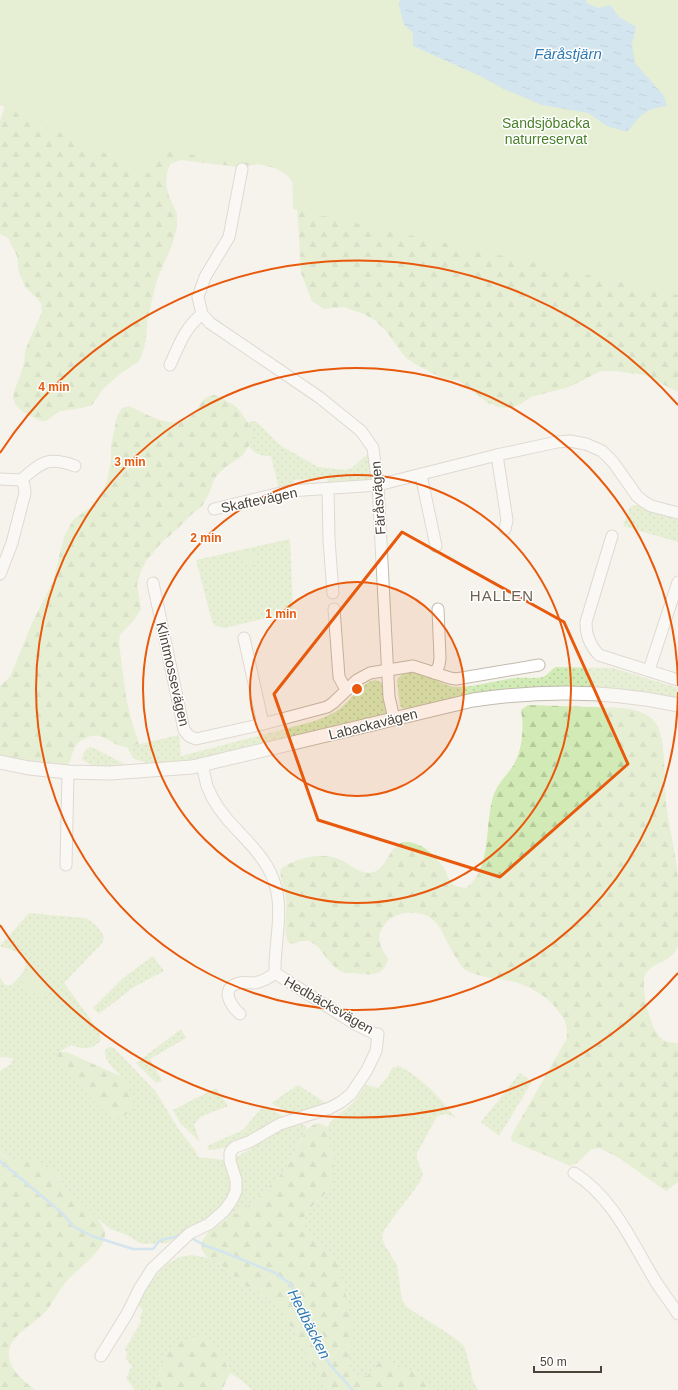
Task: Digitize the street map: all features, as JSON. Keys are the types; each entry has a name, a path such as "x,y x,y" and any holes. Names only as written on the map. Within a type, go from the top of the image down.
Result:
{"street":[{"path":"170,365 185,332 189,326 202,314 198,297 200,288 229,236 242,169"},
{"name":"Färåsvägen","path":"202,314 210,323 227,336 319,398 361,432 373,448 378,485 389,697 394,718"},
{"name":"Skaftevägen","path":"214,509 289,491 378,485 497,455 557,442 570,441 586,444 602,451 614,462 643,501 651,506 678,513"},
{"path":"497,455 507,520 505,529"},
{"path":"0,479 21,480 34,468 49,461 62,461 75,466"},
{"path":"421,475 436,546"},
{"path":"0,574 12,543 25,493 24,485 21,480"},
{"path":"328,489 329,540 333,593"},
{"path":"612,536 586,622 586,634 593,648 599,655 678,680"},
{"path":"649,670 678,582"},
{"name":"Klintmossevägen","path":"152,583 184,730 188,736 196,739 263,724 327,707 357,680 370,673 413,666 456,679 540,665"},
{"path":"334,609 338,672 342,683 348,689"},
{"path":"435,672 439,665 440,658 438,609"},
{"path":"244,638 263,724"},
{"name":"Labackavägen","path":"0,762 29,768 68,772 110,773 202,765 394,718 473,700 504,695 538,693 594,693 678,705"},
{"name":"Hedbäcksvägen","path":"202,765 207,786 215,802 236,830 264,859 276,887 278,900 275,973"},
{"path":"66,865 68,772"},
{"name":"Hedbäcksvägen","path":"240,1014 229,1001 228,994 231,988 239,983 265,980 275,973"},
{"name":"Hedbäcksvägen","path":"101,1356 152,1269 190,1233 209,1224 224,1211 232,1200 236,1191 236,1180 230,1161 231,1151 235,1147 249,1142 280,1124 324,1110 341,1102 351,1094 367,1070 374,1056 378,1046 378,1034 355,1024 275,973"},
{"path":"574,1173 598,1192 613,1209 656,1282 678,1314"}],"highlighted area":[{"path":"402,532 564,622 628,764 500,877 318,820 274,694"}],"green space":[{"name":"Sandsjöbacka naturreservat","path":"0,0 678,0 678,295 293,209 292,169 153,149 155,176 0,105"},
{"name":"Sandsjöbacka naturreservat","path":"39,0 678,0 678,392 645,375 601,371 569,387 531,397 519,405 509,408 499,407 488,403 459,381 442,378 405,357 386,331 376,321 364,314 344,307 324,309 312,301 301,273 297,204 294,184 286,174 275,168 259,164 238,167 181,160 170,164 167,173 166,185 177,214 177,227 172,245 155,287 147,322 146,340 139,361 120,374 103,389 92,405 60,411 46,421 38,420 23,412 16,405 13,398 14,391 24,363 25,351 42,312 41,304 26,288 19,273 17,256 8,238 0,234 0,121"},
{"path":"215,395 234,405 248,423 251,435 249,446 242,456 217,475 202,506 162,542 146,561 141,571 137,584 141,609 134,620 120,635 119,643 126,697 139,744 128,747 121,746 103,737 92,736 79,742 74,749 67,766 23,760 0,755 0,686 10,677 33,621 53,581 64,537 73,520 91,507 100,496 107,481 111,460 111,446 117,416 122,408 129,406 162,421 180,422 195,412 205,398"},
{"path":"251,421 257,422 281,446 318,467 344,470 352,468 370,452 376,480 328,487 327,478 294,480 294,489 280,493 271,456 258,454 249,446 251,435 248,423"},
{"path":"640,504 655,512 678,520 678,542 623,526 630,507"},
{"path":"290,539 293,612 224,628 215,625 212,621 196,560"},
{"path":"255,551 257,562 243,565 240,554"},
{"path":"555,667 613,668 678,688 678,702 628,692 406,711 400,706 397,680 403,674 410,672 418,673 451,686 458,687 516,678 543,677"},
{"path":"375,680 381,682 385,686 388,708 386,715 210,760 158,766 135,759 127,747 179,735 181,756 315,721 338,710 365,684"},
{"path":"528,705 623,708 638,711 651,718 657,725 660,732 663,751 666,803 678,878 678,945 671,956 649,969 644,980 644,987 648,1012 654,1029 663,1040 678,1043 678,1182 666,1191 619,1158 600,1148 591,1149 577,1163 570,1166 512,1141 511,1136 566,1040 567,1029 565,1022 555,1006 538,992 511,981 481,976 464,969 451,950 443,933 433,920 417,913 405,913 396,915 389,920 379,936 381,946 388,959 383,969 375,974 346,973 340,971 330,962 322,951 311,942 302,941 293,944 288,942 286,937 286,904 281,869 293,862 315,856 329,856 336,858 360,871 369,873 376,871 382,866 394,848 407,842 416,844 429,851 443,866 452,884 466,888 475,880 484,857 489,817 494,794 513,766 519,753 522,738 521,710"},
{"path":"90,747 128,766 104,767 91,765 82,759 85,751"},
{"path":"29,913 84,918 96,925 104,937 102,943 64,983 99,1031 101,1040 98,1044 91,1047 83,1048 71,1045 59,1052 122,1077 110,1065 106,1058 105,1050 109,1047 114,1048 156,1092 179,1130 195,1150 198,1157 224,1160 240,1155 281,1130 302,1124 307,1127 286,1168 277,1179 251,1204 237,1213 230,1215 219,1214 167,1243 142,1244 127,1235 110,1229 66,1189 56,1174 12,1161 0,1152 0,1071 11,1064 13,1058 0,1057 0,977 4,984 10,986 22,974 25,962 23,957 18,953 0,946"},
{"path":"153,956 164,971 134,987 99,1014 93,1008 123,978"},
{"path":"30,973 51,991 42,1001 21,983"},
{"path":"181,1029 186,1038 150,1059 162,1081 156,1083 136,1063"},
{"path":"59,1052 67,1052 122,1077 131,1097 132,1110 123,1116 116,1118 110,1116 102,1110 85,1092 57,1057"},
{"path":"399,1066 424,1083 456,1118 446,1114 436,1118 417,1153 417,1159 423,1174 420,1182 384,1230 382,1238 385,1246 397,1265 402,1300 408,1308 455,1338 464,1346 473,1381 478,1390 435,1390 435,1388 377,1364 367,1377 354,1376 348,1364 350,1346 337,1262 330,1251 323,1244 312,1239 305,1231 304,1221 307,1213 324,1195 334,1157 328,1141 327,1127 332,1120 354,1102 366,1085 378,1088 388,1076 392,1068"},
{"path":"520,1073 532,1082 499,1136 481,1122"},
{"path":"298,1085 329,1105 293,1116 271,1103"},
{"path":"216,1088 228,1106 200,1117 194,1125 200,1142 180,1123 173,1110"},
{"path":"263,1106 268,1107 282,1116 257,1133 237,1143 218,1149 209,1150 207,1148 209,1145 243,1130"},
{"path":"318,1123 327,1127 328,1141 334,1157 331,1186 307,1213 304,1221 306,1231 312,1239 323,1244 330,1251 337,1262 352,1326 348,1364 354,1376 367,1376 377,1364 387,1361 418,1374 435,1388 435,1390 331,1390 303,1349 283,1313 272,1301 246,1286 220,1264 208,1258 201,1249 202,1241 209,1231 230,1215 237,1213 251,1204 277,1179 286,1168 306,1130"},
{"path":"0,1152 5,1157 14,1161 34,1161 48,1166 67,1190 93,1213 100,1222 105,1233 104,1240 96,1253 66,1282 46,1310 21,1332 9,1350 10,1362 15,1372 35,1390 0,1390"},
{"path":"191,1255 208,1258 220,1264 246,1286 272,1301 283,1313 318,1373 331,1390 252,1390 230,1373 226,1361 161,1366 155,1384 151,1390 135,1390 126,1378 132,1366 126,1359 127,1353 125,1349 141,1322 140,1317 143,1310 137,1304 147,1288 165,1266 181,1257"},
{"path":"197,1335 209,1340 222,1355 225,1361 230,1373 222,1390 151,1390 164,1360 171,1350 180,1343"}],"water":[{"name":"Färåstjärn","path":"400,0 586,0 587,3 598,8 610,5 619,17 636,27 632,45 635,63 664,96 667,106 648,111 636,121 627,132 607,126 588,113 542,105 506,90 478,75 413,46 413,33 404,25 399,6"}],"waterway":[{"name":"Hedbäcken","path":"0,1161 62,1213 74,1227 92,1236 133,1249 153,1249 160,1240 179,1236"},
{"name":"Hedbäcken","path":"193,1239 206,1246 275,1273 289,1283 304,1309 318,1345 330,1365 353,1390"}],"district":[{"name":"HALLEN","path":"502,596"}]}
